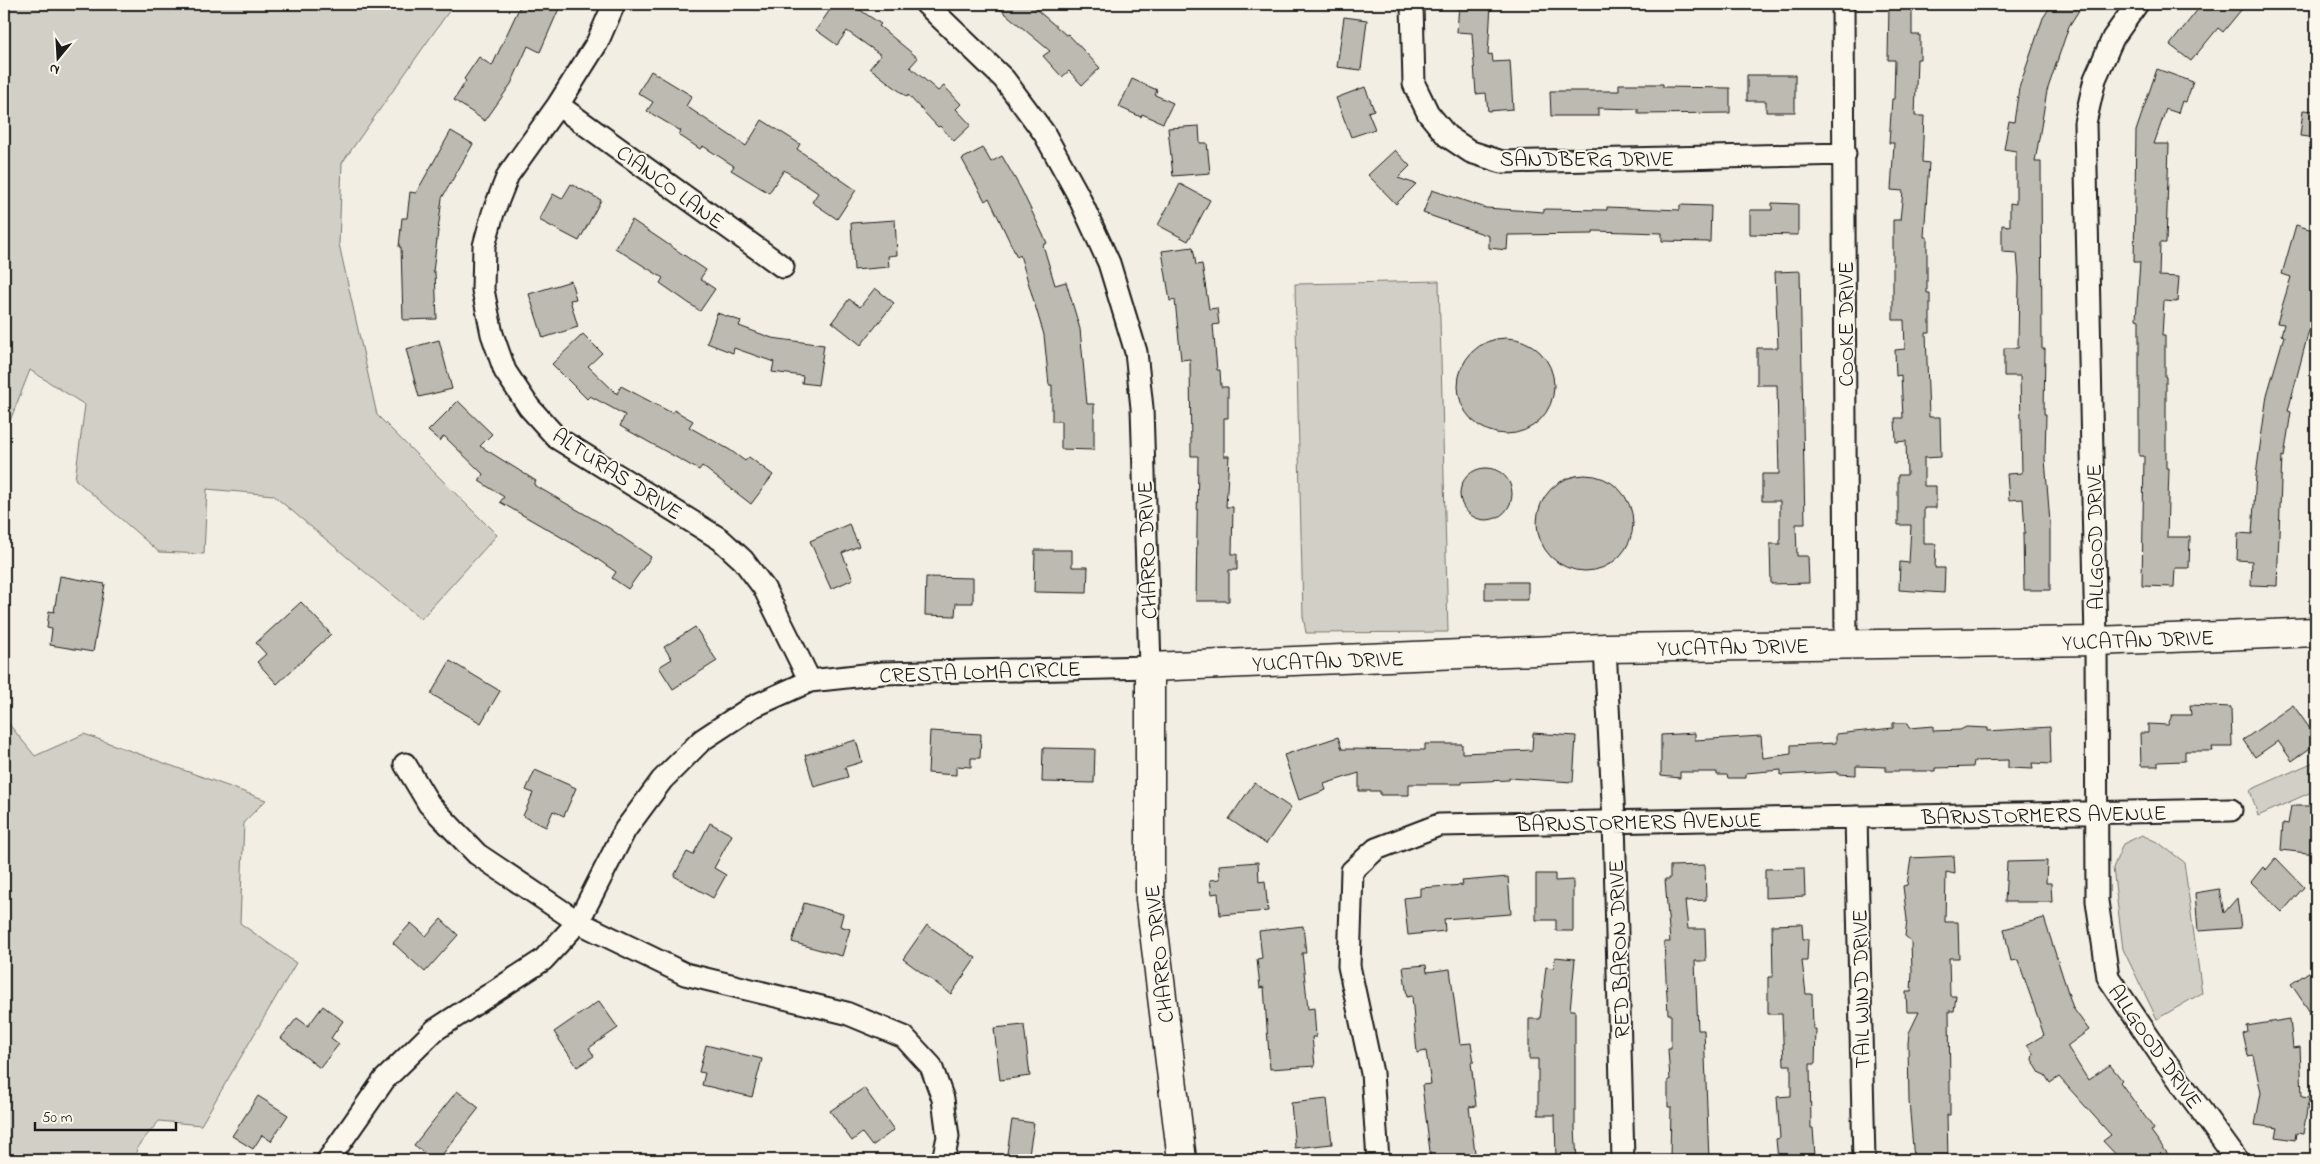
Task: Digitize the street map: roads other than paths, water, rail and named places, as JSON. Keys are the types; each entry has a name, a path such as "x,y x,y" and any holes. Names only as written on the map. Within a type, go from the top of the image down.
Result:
{"street":[{"name":"ALTURAS DRIVE","path":"614,4 597,43 558,105 508,175 493,213 484,246 483,290 492,334 505,371 529,407 557,438 720,539 743,560 764,588 810,681"},
{"name":"CHARRO DRIVE","path":"926,4 1004,79 1044,132 1077,193 1109,263 1136,352 1140,390 1150,667 1150,899 1182,1160"},
{"name":"SANDBERG DRIVE","path":"1412,4 1414,84 1428,113 1447,136 1471,152 1502,162 1845,154"},
{"name":"COOKE DRIVE","path":"1843,4 1846,644"},
{"name":"ALLGOOD DRIVE","path":"2136,4 2114,38 2095,79 2085,123 2096,641 2097,901 2108,977 2160,1054 2237,1160"},
{"name":"CIANCO LANE","path":"558,105 783,267"},
{"name":"YUCATAN DRIVE","path":"1150,667 1605,648 2096,641 2316,632"},
{"name":"RED BARON DRIVE","path":"1605,648 1614,822 1623,1160"},
{"name":"CRESTA LOMA CIRCLE","path":"328,1160 384,1080 435,1030 543,960 578,922 625,830 662,780 702,740 752,707 810,681 883,673 1150,667"},
{"path":"405,764 429,804 477,854 578,922 684,974 846,1013 904,1037 931,1066 943,1099 948,1137 943,1160"},
{"name":"BARNSTORMERS AVENUE","path":"1378,1160 1372,1073 1349,966 1352,871 1376,849 1439,825 2231,810"},
{"name":"TAIL WIND DRIVE","path":"1856,817 1864,1160"}]}
